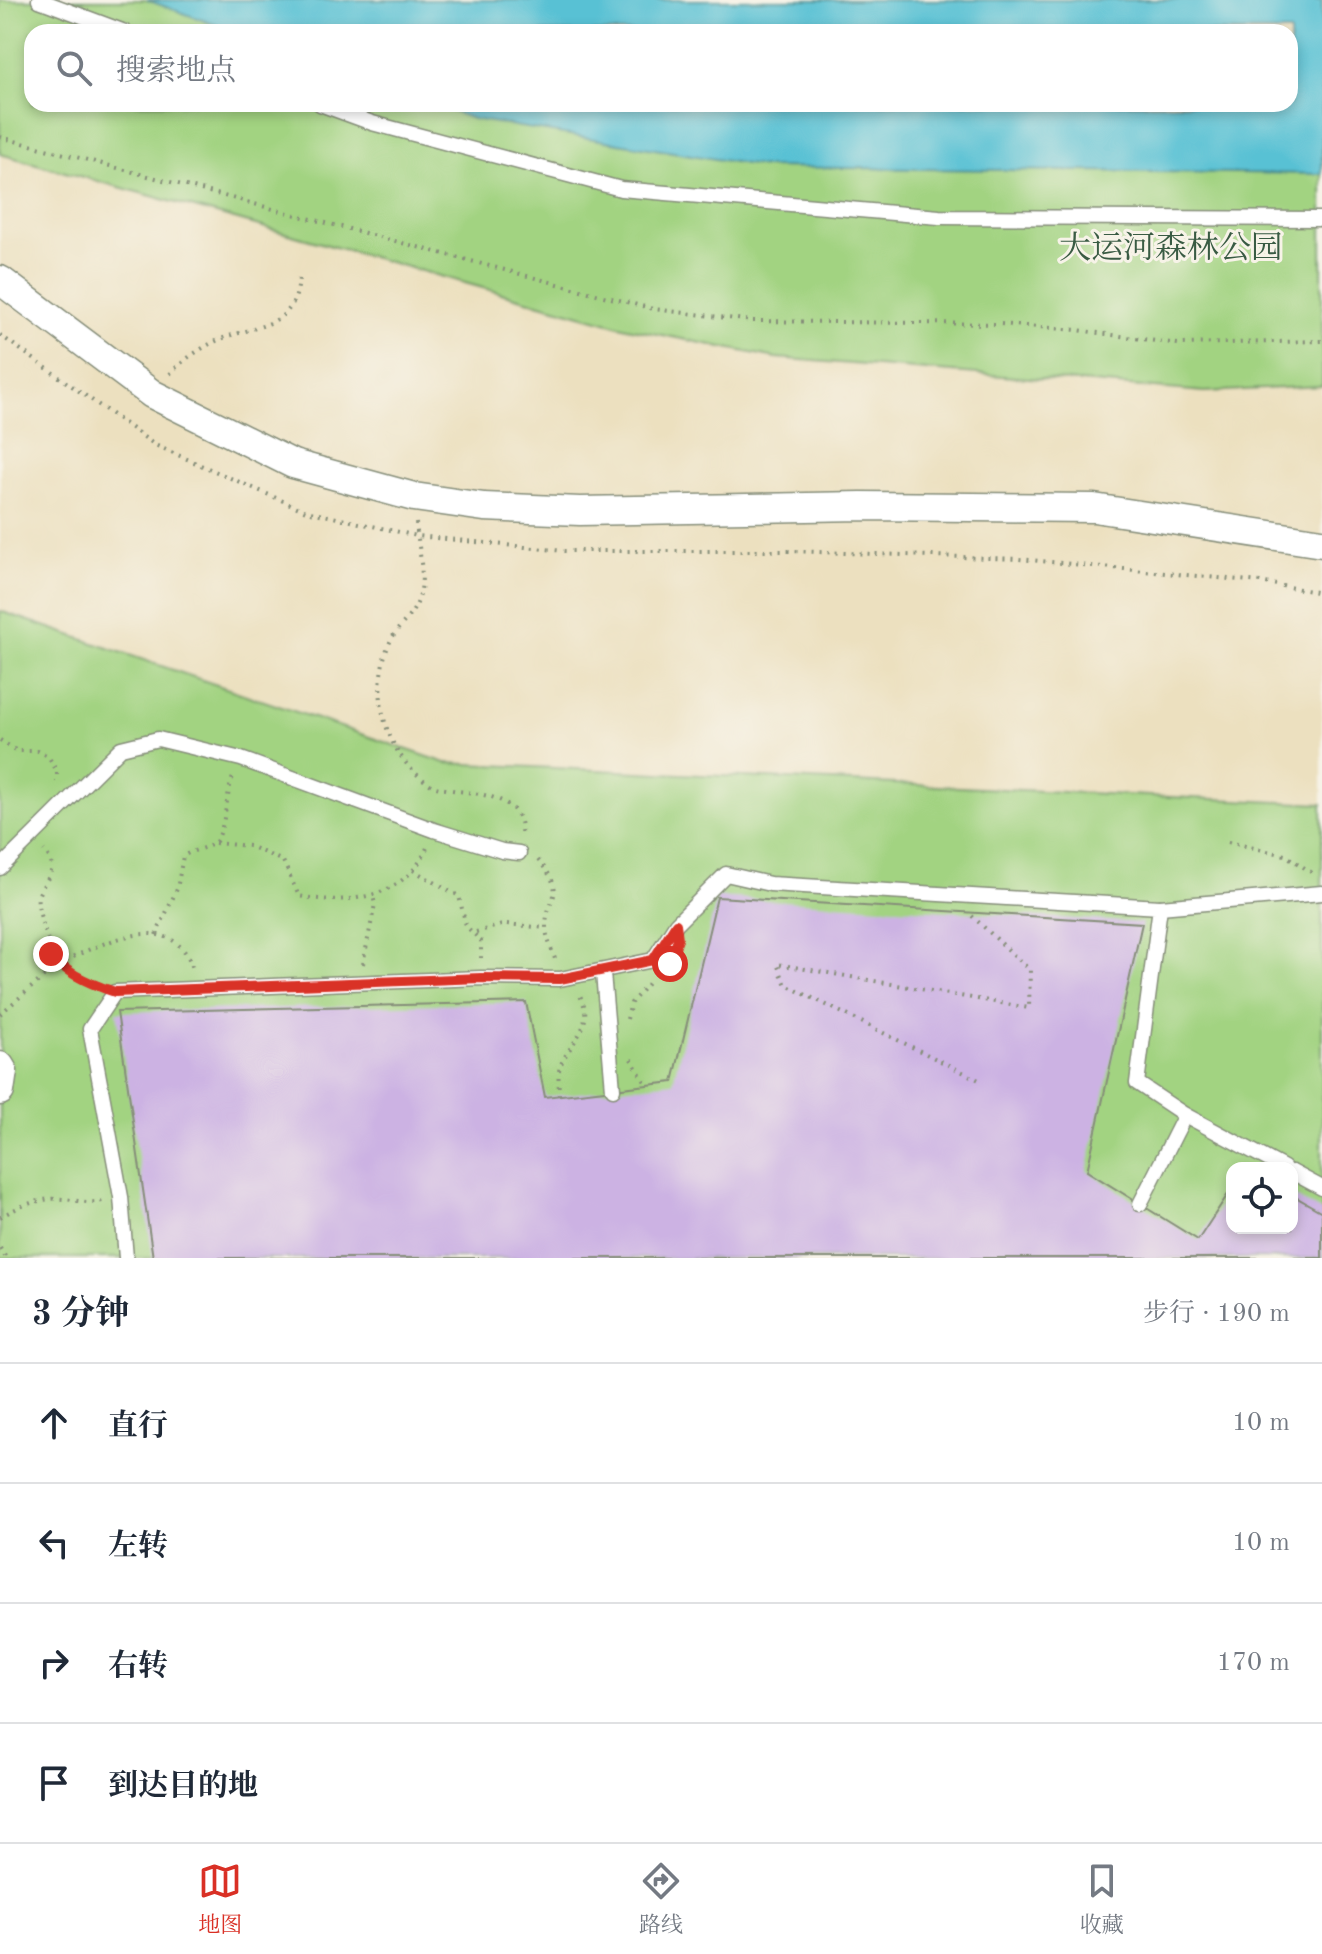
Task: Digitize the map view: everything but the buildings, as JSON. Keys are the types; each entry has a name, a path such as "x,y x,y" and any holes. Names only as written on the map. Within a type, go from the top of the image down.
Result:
{"street":[{"path":"0,280 152,394 293,464 414,497 484,507 580,511 861,506 1094,508 1322,543"},
{"path":"0,1066 3,1071 0,1091"}],"lane":[{"path":"39,0 104,24"},
{"path":"342,112 372,123 621,189 939,217 1322,219"},
{"path":"0,868 121,748 158,739 241,759 434,830 502,851 519,853"},
{"path":"126,1258 121,1197 90,1029 115,992 481,978 560,979 603,973 653,960 676,924 726,874 770,884 1160,907 1322,893"},
{"path":"1160,907 1137,1083 1185,1115 1273,1162"},
{"path":"603,973 613,1089"},
{"path":"1140,1204 1185,1115"},
{"path":"1298,1175 1322,1188"}],"path":[{"path":"0,137 653,309 753,321 1000,324 1077,330 1178,344 1322,341"},
{"path":"152,394 175,368 212,343 264,327 288,312 299,292 299,273"},
{"path":"414,497 421,588 413,615 390,641 382,674 380,711 403,759 433,787 476,791 508,804 522,827 519,853 537,860 550,875 556,897 546,928 560,979 581,997 585,1017 576,1043 559,1065 559,1095"},
{"path":"0,740 17,751 38,751 48,756 57,771 57,787 72,798"},
{"path":"215,843 222,831 224,801 241,759"},
{"path":"156,935 177,889 183,856 215,843 249,846 283,861 299,896 356,901 373,896 413,870 434,830"},
{"path":"31,837 48,854 51,864 51,880 38,897 38,911 48,933 51,954 59,964 95,986 115,992"},
{"path":"1228,842 1285,855 1322,881"},
{"path":"413,870 459,896 462,917 481,941 481,978"},
{"path":"947,893 1030,970 1029,1008 777,964 786,985 983,1082"},
{"path":"364,983 364,948 375,904 373,896"},
{"path":"476,932 506,924 546,928"},
{"path":"0,1014 59,964 120,937 156,935 174,941 188,953 195,989"},
{"path":"625,1028 631,1003 660,973"},
{"path":"629,1057 647,1085"},
{"path":"0,1217 19,1206 52,1198 87,1204 121,1197"},
{"path":"0,1248 6,1258"}],"green space":[{"name":"大运河森林公园","path":"0,0 1322,0 1322,386 1205,392 776,358 627,328 0,154"},
{"path":"0,611 446,763 1322,804 1322,1258 0,1258"}],"water":[{"path":"147,0 1322,0 1322,174 764,167 473,119 454,112 1298,112 1298,24 213,24"}],"route":[{"path":"51,954 59,964 95,986 115,992 481,978 560,979 603,973 653,960 676,924 678,939 670,964"}]}
